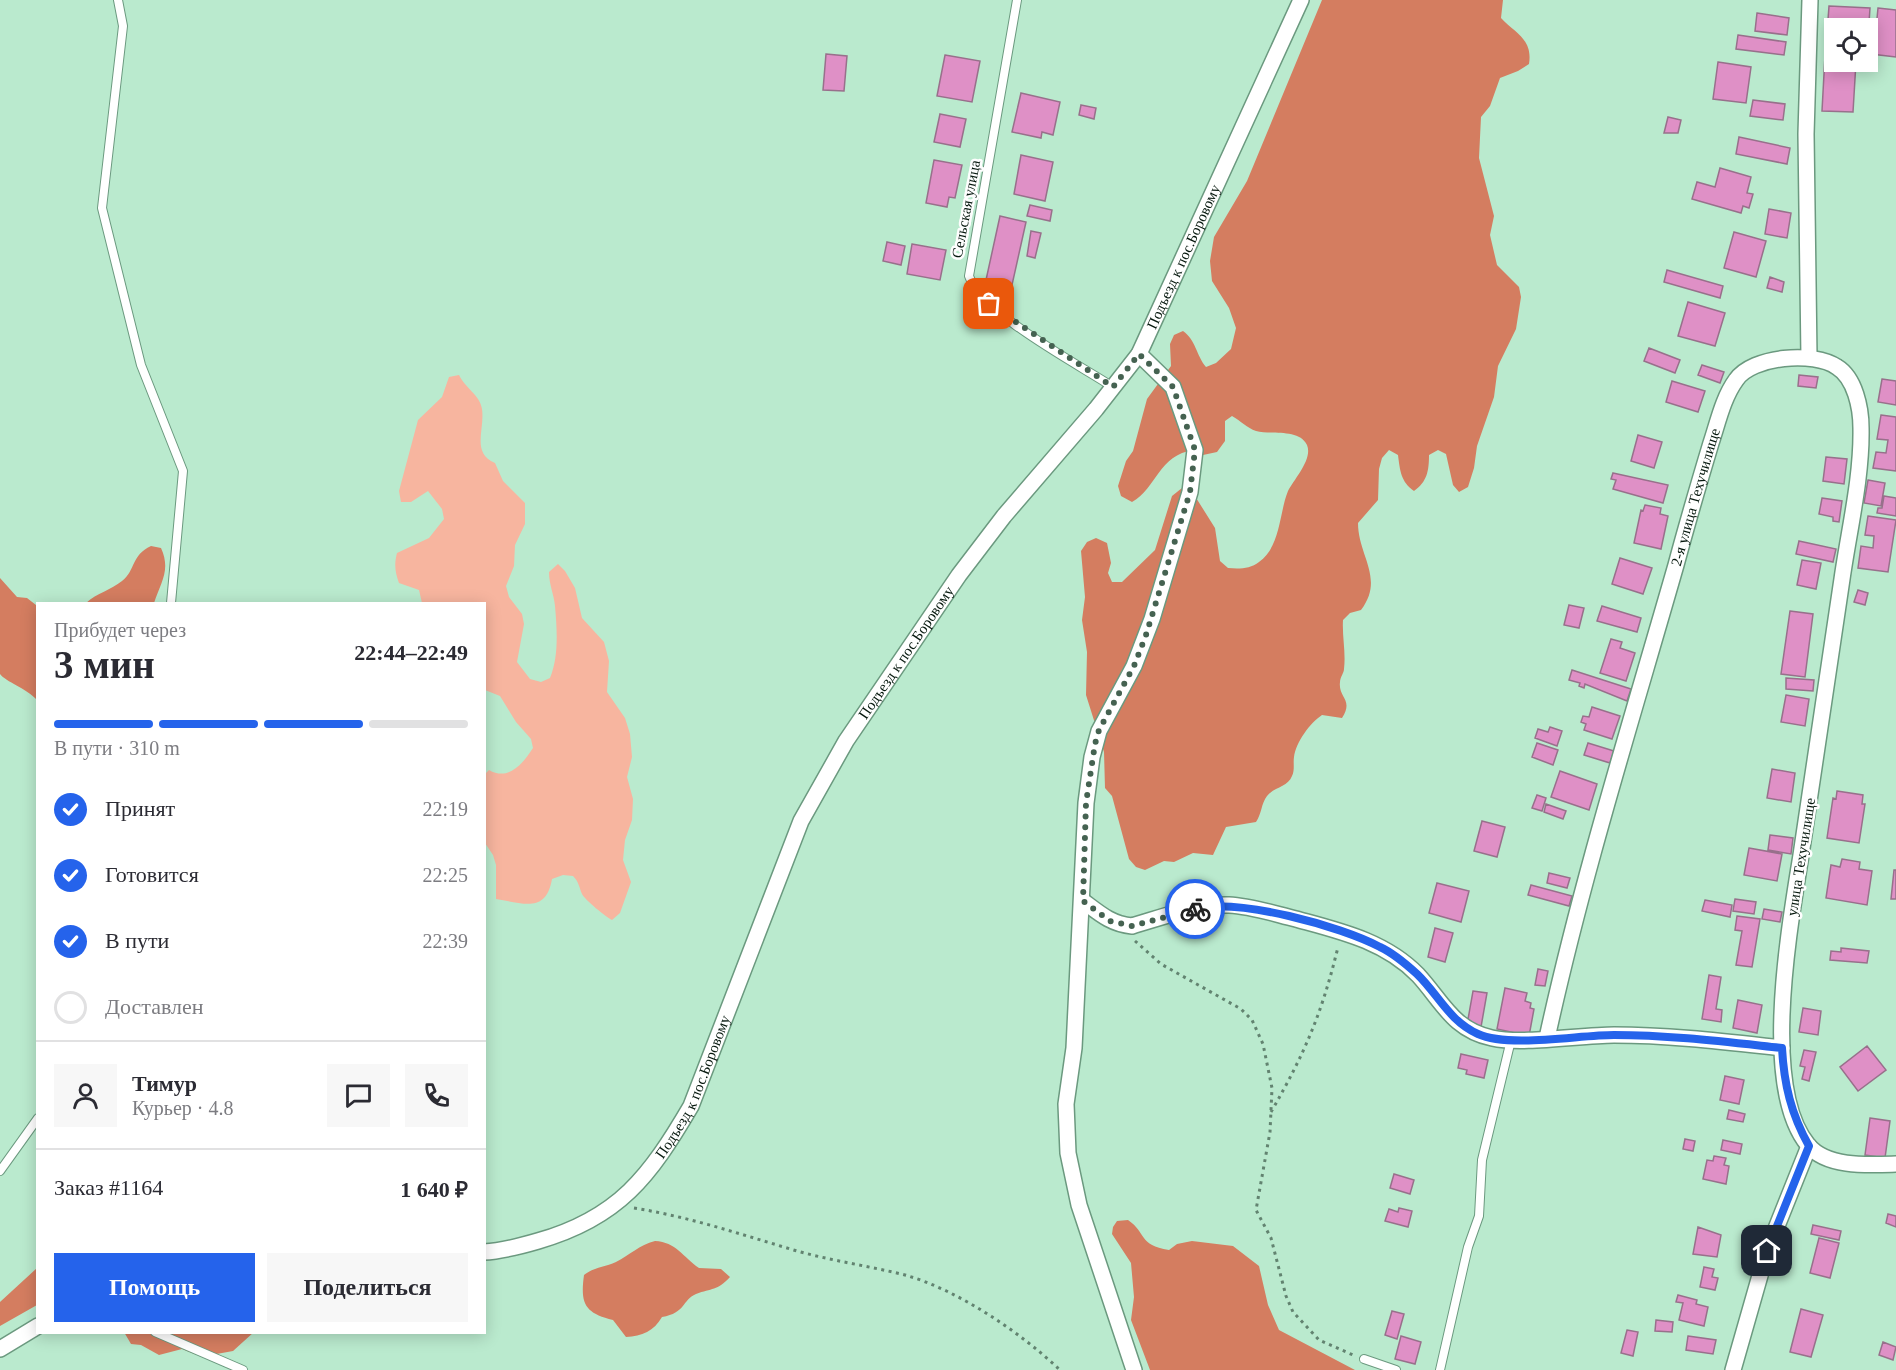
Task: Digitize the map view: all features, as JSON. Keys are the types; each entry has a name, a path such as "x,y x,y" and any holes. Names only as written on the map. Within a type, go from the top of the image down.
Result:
{"street":[{"name":"Подъезд к пос.Боровому","path":"486,1252 556,1236 585,1225 614,1205 647,1174 691,1106 738,990 801,821 846,741 959,575 1004,516 1139,354 1301,0"},
{"path":"1809,357 1806,134 1810,0"},
{"path":"1134,1370 1086,1232 1068,1153 1066,1104 1074,1048 1086,803 1094,748 1099,730 1134,666 1145,638 1190,492 1195,450 1173,387 1139,354"},
{"name":"2-я улица Техучилище","path":"1547,1038 1565,956 1695,498 1726,399 1740,375 1753,365 1809,357"},
{"name":"улица Техучилище","path":"1809,357 1828,362 1846,374 1855,396 1861,428 1849,531 1788,938 1782,1048 1784,1082 1797,1126 1809,1146"},
{"path":"1083,901 1110,921 1132,926 1198,908 1230,905 1280,915 1342,932 1382,948 1404,963 1419,976 1442,1008 1464,1027 1486,1037 1511,1040 1615,1035 1782,1048"},
{"path":"1733,1370 1767,1251 1809,1146 1834,1160 1896,1164"},
{"path":"0,1349 36,1327"}],"lane":[{"path":"118,0 123,26 102,208 141,365 183,471 171,602"},
{"name":"Сельская улица","path":"1017,0 969,276 975,291 1002,315 1113,387"},
{"path":"1440,1370 1468,1247 1479,1216 1482,1160 1511,1040"},
{"path":"0,1171 36,1122"},
{"path":"160,1334 243,1370"},
{"path":"1364,1359 1396,1370"}],"path":[{"path":"1270,1114 1303,1056 1316,1024 1342,932"},
{"path":"1134,940 1182,977 1247,1014 1263,1044 1270,1070 1270,1114 1256,1210 1276,1251 1286,1296 1293,1312 1319,1340 1364,1359"},
{"path":"614,1205 673,1215 801,1251 907,1276 976,1307 1034,1346 1060,1370"}],"shaded area":[{"path":"1322,0 1503,0 1501,18 1526,42 1530,55 1529,64 1500,78 1490,106 1481,117 1479,158 1494,216 1490,235 1497,265 1519,287 1521,297 1516,329 1498,366 1494,397 1477,446 1468,487 1459,492 1453,485 1446,454 1438,450 1429,455 1426,476 1422,484 1414,491 1404,480 1398,455 1389,450 1382,458 1379,469 1378,500 1358,523 1359,535 1371,577 1371,588 1361,610 1350,613 1343,620 1344,671 1340,687 1346,707 1342,718 1322,715 1308,728 1295,751 1290,780 1267,796 1256,822 1226,827 1213,855 1193,853 1174,862 1164,861 1145,870 1136,867 1129,859 1112,796 1105,788 1104,752 1086,695 1087,652 1082,620 1085,597 1081,551 1087,542 1096,538 1107,543 1111,563 1108,573 1112,582 1122,582 1155,550 1172,496 1182,488 1193,493 1215,528 1220,561 1228,568 1252,566 1259,562 1272,547 1288,491 1302,469 1307,456 1307,445 1298,436 1256,431 1232,416 1225,421 1225,441 1217,452 1203,455 1194,450 1173,458 1147,489 1132,502 1121,496 1118,486 1126,461 1133,451 1147,399 1171,366 1170,344 1174,335 1183,331 1187,335 1206,367 1216,363 1231,349 1236,328 1229,308 1212,281 1210,261 1214,237 1247,181"},
{"path":"459,375 481,404 483,453 495,463 503,481 525,503 525,524 515,545 514,566 506,586 509,597 522,614 524,624 517,662 530,679 541,682 550,678 555,661 557,633 549,572 558,564 575,588 582,618 604,642 609,661 607,692 625,718 630,734 632,757 627,777 633,799 632,820 625,840 623,860 631,882 620,913 612,920 584,897 573,876 563,875 552,879 549,890 539,902 524,904 496,899 496,865 486,844 486,773 489,770 502,774 514,770 533,748 531,739 516,722 500,696 486,690 486,602 422,602 419,590 399,583 395,564 397,553 429,538 444,519 442,509 428,491 411,502 401,502 399,491 418,420 442,397 449,377"},
{"path":"151,546 161,548 164,556 164,576 154,602 88,602 122,581 145,550"},
{"path":"0,578 17,597 27,598 36,605 36,699 0,674"},
{"path":"1128,1220 1147,1242 1159,1248 1169,1250 1177,1244 1192,1241 1233,1246 1259,1266 1268,1305 1279,1330 1355,1370 1150,1370 1131,1320 1134,1297 1131,1263 1112,1234 1117,1221"},
{"path":"655,1241 674,1247 699,1268 721,1269 730,1277 718,1287 696,1294 680,1310 662,1317 647,1332 626,1337 613,1320 596,1314 587,1306 583,1293 584,1275 616,1262"},
{"path":"36,1269 36,1306 0,1326 0,1302"},
{"path":"125,1334 252,1334 233,1351 211,1355 197,1355 182,1349 159,1355 141,1345 131,1344"}],"building":[{"path":"1829,6 1870,8 1869,18 1828,18"},
{"path":"1878,8 1896,10 1896,57 1878,55"},
{"path":"1757,13 1789,18 1787,35 1755,31"},
{"path":"1738,35 1786,42 1784,55 1736,49"},
{"path":"826,54 847,56 844,91 823,90"},
{"path":"945,55 980,61 972,102 937,96"},
{"path":"1718,62 1751,67 1746,103 1713,99"},
{"path":"1824,72 1855,72 1853,112 1822,111"},
{"path":"1021,93 1060,102 1053,135 1042,132 1041,138 1012,132"},
{"path":"1753,100 1785,104 1783,120 1750,116"},
{"path":"1081,105 1096,108 1094,119 1079,115"},
{"path":"940,114 966,119 960,147 934,142"},
{"path":"1668,117 1681,120 1678,133 1664,133"},
{"path":"1739,137 1790,148 1787,164 1736,154"},
{"path":"1021,155 1053,162 1045,201 1014,194"},
{"path":"934,160 962,165 955,198 949,197 947,207 926,203"},
{"path":"1720,168 1751,177 1747,193 1753,194 1749,208 1743,206 1741,213 1692,199 1697,182 1715,187"},
{"path":"1030,205 1052,210 1050,221 1027,216"},
{"path":"1769,209 1791,213 1787,238 1765,234"},
{"path":"1000,216 1026,222 1012,285 986,280"},
{"path":"1031,231 1041,233 1035,258 1027,256"},
{"path":"1734,232 1766,241 1756,277 1724,268"},
{"path":"887,242 905,246 901,265 883,261"},
{"path":"912,244 946,250 940,280 907,274"},
{"path":"1667,270 1723,286 1720,298 1664,282"},
{"path":"1770,277 1784,282 1782,292 1767,288"},
{"path":"1688,302 1725,313 1715,346 1678,336"},
{"path":"1649,348 1680,360 1675,373 1644,361"},
{"path":"1702,365 1724,372 1720,383 1698,375"},
{"path":"1799,375 1818,377 1816,388 1798,386"},
{"path":"1882,379 1896,381 1896,405 1878,402"},
{"path":"1672,381 1705,391 1698,412 1666,402"},
{"path":"1881,415 1896,417 1896,471 1873,468 1876,452 1886,453 1888,440 1877,439"},
{"path":"1638,435 1662,442 1654,468 1631,461"},
{"path":"1826,457 1847,459 1844,484 1823,481"},
{"path":"1613,473 1668,485 1663,503 1613,489 1616,480 1611,479"},
{"path":"1868,480 1885,483 1881,506 1864,503"},
{"path":"1884,496 1896,498 1896,516 1877,513 1878,508 1882,508"},
{"path":"1822,498 1842,501 1839,522 1833,521 1833,517 1819,514"},
{"path":"1645,505 1661,508 1660,514 1668,516 1661,549 1634,543 1641,510 1643,511"},
{"path":"1868,516 1896,520 1888,572 1858,568 1861,546 1873,548 1874,536 1865,535"},
{"path":"1799,541 1836,549 1833,562 1796,554"},
{"path":"1620,558 1652,568 1643,594 1612,584"},
{"path":"1802,560 1821,563 1816,589 1797,585"},
{"path":"1858,590 1868,593 1865,605 1854,602"},
{"path":"1569,605 1584,608 1579,628 1564,625"},
{"path":"1602,606 1641,618 1637,632 1597,621"},
{"path":"1790,611 1813,614 1805,677 1781,674"},
{"path":"1611,639 1622,642 1620,648 1635,653 1626,681 1600,673"},
{"path":"1572,670 1631,689 1627,701 1585,684 1584,688 1579,686 1580,683 1569,680"},
{"path":"1786,678 1814,680 1813,691 1786,689"},
{"path":"1786,695 1809,699 1805,726 1781,722"},
{"path":"1592,707 1620,716 1612,739 1584,730 1586,724 1581,722 1583,716 1589,717"},
{"path":"1550,727 1562,731 1557,746 1535,738 1538,729 1548,732"},
{"path":"1537,743 1558,750 1553,765 1532,757"},
{"path":"1588,743 1614,751 1610,763 1584,755"},
{"path":"1772,769 1795,773 1791,802 1767,798"},
{"path":"1560,771 1597,784 1589,810 1551,797"},
{"path":"1837,791 1863,795 1862,804 1865,804 1859,843 1827,838 1833,798 1836,799"},
{"path":"1537,795 1546,798 1542,811 1532,808"},
{"path":"1546,804 1566,811 1563,819 1544,812"},
{"path":"1482,821 1505,827 1497,857 1474,851"},
{"path":"1770,835 1793,838 1791,854 1768,850"},
{"path":"1749,848 1782,854 1777,881 1744,875"},
{"path":"1842,859 1860,862 1859,869 1872,871 1867,905 1826,898 1831,865 1840,867"},
{"path":"1894,870 1896,870 1896,899 1891,899"},
{"path":"1549,873 1570,878 1567,888 1547,883"},
{"path":"1437,883 1469,891 1461,922 1429,913"},
{"path":"1531,885 1572,896 1569,906 1528,895"},
{"path":"1735,899 1756,902 1754,914 1733,911"},
{"path":"1705,900 1732,905 1730,917 1702,911"},
{"path":"1764,909 1782,912 1780,922 1762,919"},
{"path":"1737,916 1760,919 1752,967 1736,965 1742,931 1735,930"},
{"path":"1435,928 1453,933 1445,962 1428,957"},
{"path":"1841,948 1869,951 1867,963 1830,960 1831,951 1841,952"},
{"path":"1538,969 1548,971 1545,986 1535,985"},
{"path":"1709,975 1721,977 1716,1009 1722,1010 1721,1022 1702,1019"},
{"path":"1505,988 1527,993 1525,1001 1531,1003 1530,1008 1534,1009 1529,1036 1497,1029"},
{"path":"1473,991 1487,993 1481,1027 1467,1025"},
{"path":"1738,1000 1762,1005 1757,1033 1733,1028"},
{"path":"1803,1008 1821,1011 1818,1035 1799,1032"},
{"path":"1867,1046 1886,1070 1858,1091 1840,1067"},
{"path":"1804,1050 1816,1052 1809,1081 1802,1079 1805,1067 1800,1066"},
{"path":"1461,1054 1488,1060 1484,1078 1466,1074 1467,1070 1458,1068"},
{"path":"1725,1076 1744,1080 1739,1104 1720,1100"},
{"path":"1729,1110 1745,1114 1743,1122 1727,1119"},
{"path":"1870,1118 1890,1121 1885,1158 1865,1155"},
{"path":"1685,1139 1695,1141 1693,1151 1683,1149"},
{"path":"1723,1140 1742,1144 1740,1154 1721,1150"},
{"path":"1714,1156 1726,1158 1724,1165 1729,1166 1726,1184 1703,1179 1707,1160 1713,1161"},
{"path":"1394,1174 1414,1180 1410,1194 1390,1188"},
{"path":"1399,1208 1412,1211 1408,1227 1385,1221 1389,1209 1398,1212"},
{"path":"1888,1214 1896,1216 1896,1227 1886,1223"},
{"path":"1813,1225 1841,1231 1839,1240 1811,1234"},
{"path":"1698,1227 1721,1235 1717,1257 1693,1254"},
{"path":"1819,1238 1839,1243 1830,1278 1810,1273"},
{"path":"1704,1267 1714,1269 1712,1277 1718,1278 1715,1290 1700,1287"},
{"path":"1678,1295 1697,1300 1696,1304 1708,1307 1704,1326 1679,1320 1683,1303 1676,1302"},
{"path":"1801,1309 1823,1315 1811,1357 1790,1352"},
{"path":"1392,1311 1404,1314 1397,1339 1385,1335"},
{"path":"1656,1320 1673,1322 1672,1332 1655,1331"},
{"path":"1627,1330 1638,1332 1633,1356 1621,1353"},
{"path":"1401,1336 1421,1342 1415,1364 1395,1359"},
{"path":"1688,1336 1716,1340 1713,1354 1686,1350"},
{"path":"1883,1342 1896,1347 1893,1360 1879,1355"}],"way so far":[{"path":"989,304 1002,315 1113,387 1139,354 1173,387 1195,450 1190,492 1152,619 1134,666 1099,730 1095,744 1086,803 1083,901 1110,921 1132,926 1195,909"}],"route":[{"path":"1195,909 1230,905 1280,915 1357,936 1382,948 1404,963 1419,976 1442,1008 1464,1027 1478,1035 1494,1039 1615,1035 1782,1048 1784,1082 1789,1102 1797,1126 1809,1146 1767,1251"}]}
